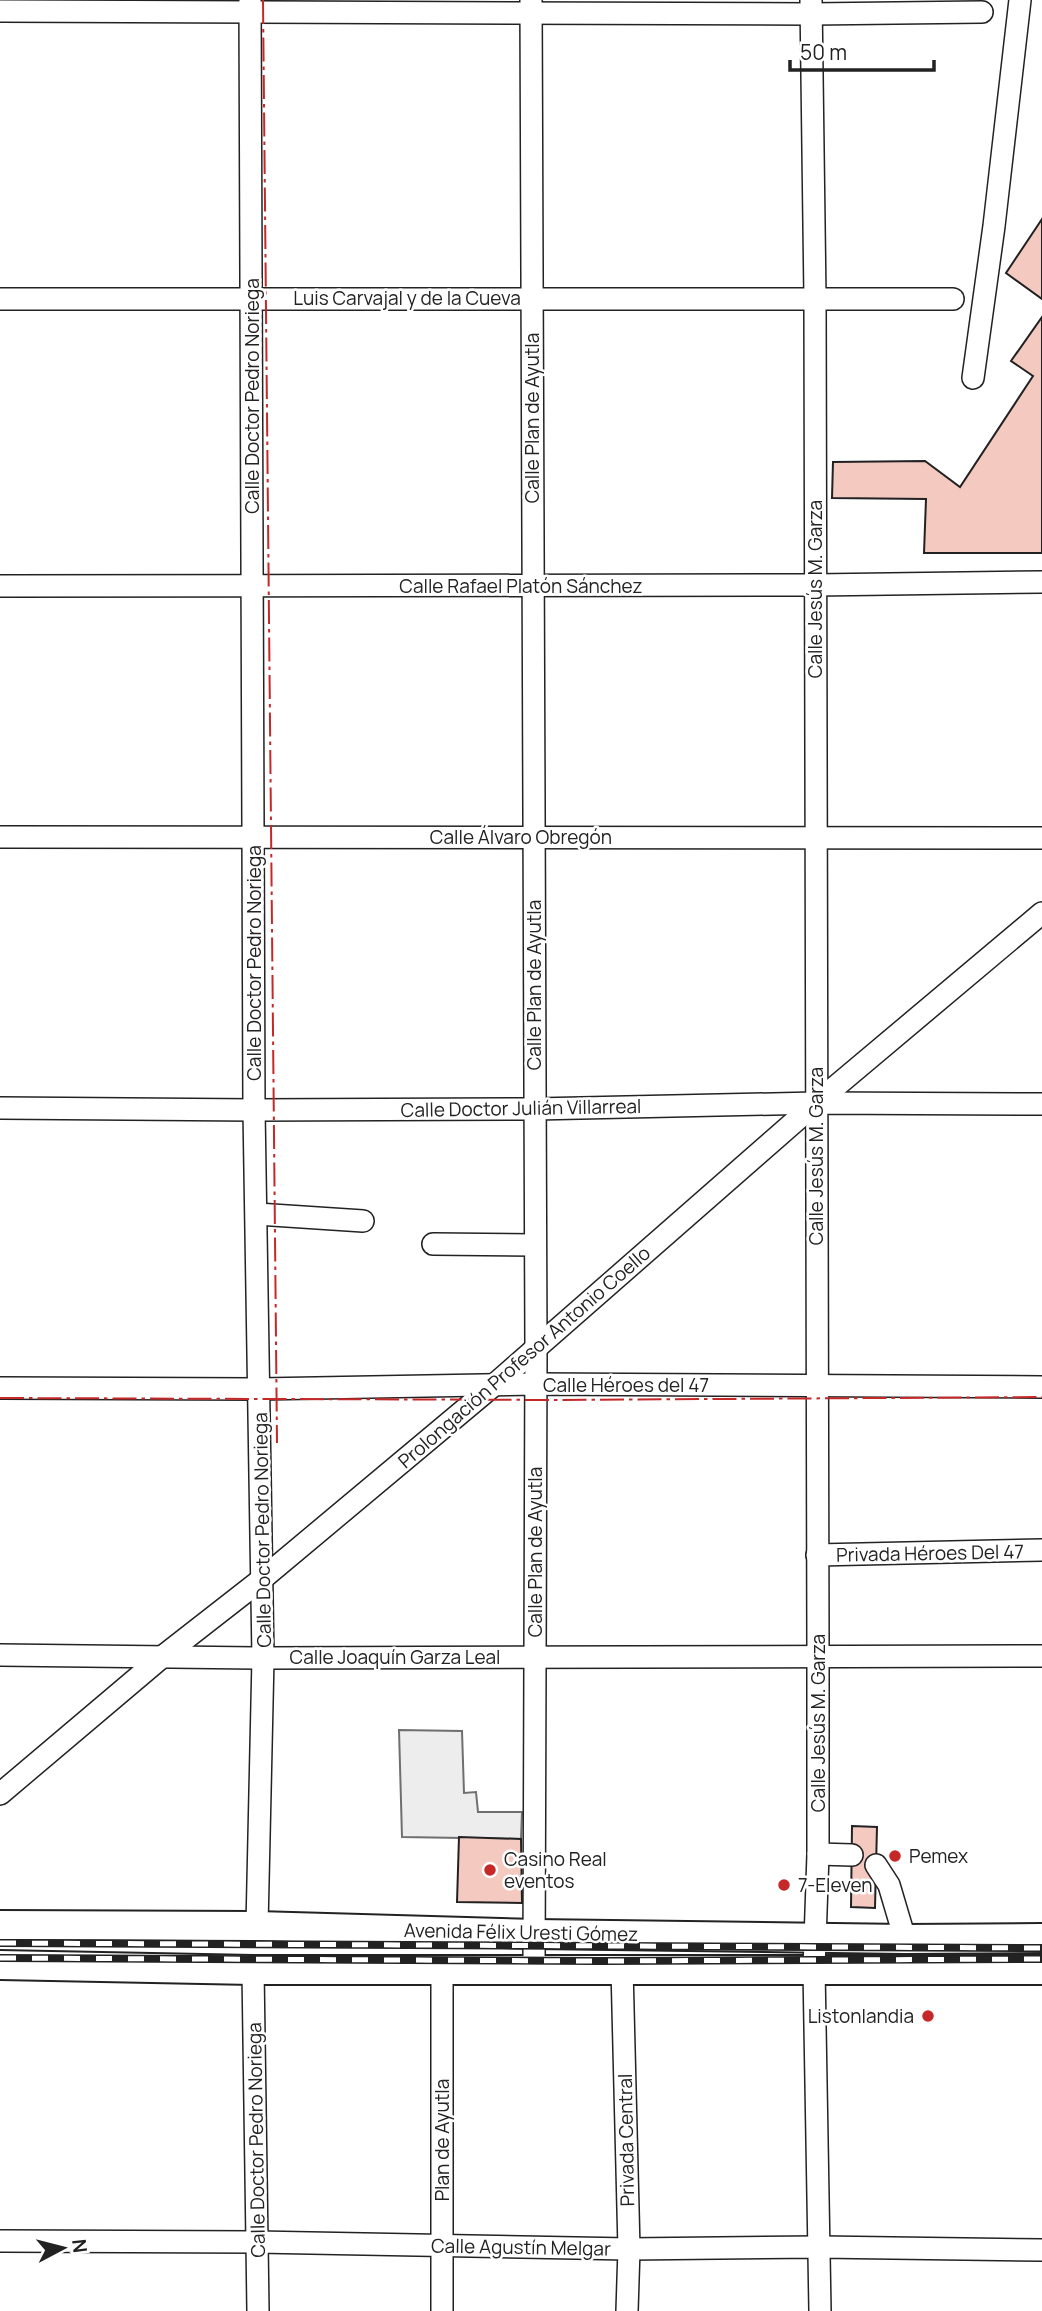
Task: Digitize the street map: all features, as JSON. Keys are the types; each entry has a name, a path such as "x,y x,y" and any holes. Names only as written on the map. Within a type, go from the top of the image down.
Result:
{"main road":[{"name":"Avenida Félix Uresti Gómez","path":"0,1925 257,1926 534,1934 905,1939 1040,1935"},
{"name":"Avenida Félix Uresti Gómez","path":"0,1965 253,1970 970,1970 1041,1974"}],"street":[{"path":"973,378 1001,172 1020,0"},
{"path":"0,11 250,6 531,6 811,7 982,12"},
{"name":"Calle Doctor Pedro Noriega","path":"250,6 254,1110 263,1658 257,1926"},
{"name":"Calle Plan de Ayutla","path":"531,6 536,1350 534,1969"},
{"name":"Calle Jesús M. Garza","path":"811,7 815,298 818,1657 818,1854 814,1969 820,2311"},
{"name":"Luis Carvajal y de la Cueva","path":"0,299 953,299"},
{"name":"Calle Rafael Platón Sánchez","path":"0,586 815,585 1042,582"},
{"name":"Calle Álvaro Obregón","path":"0,837 1042,838"},
{"name":"Prolongación Profesor Antonio Coello","path":"0,1794 162,1657 262,1579 536,1350 816,1103 1042,912"},
{"name":"Calle Doctor Julián Villarreal","path":"0,1108 534,1109 816,1103 1042,1104"},
{"path":"257,1214 363,1221"},
{"path":"433,1244 535,1245"},
{"name":"Calle Héroes del 47","path":"0,1388 535,1384 1042,1387"},
{"name":"Privada Héroes Del 47","path":"817,1555 1042,1550"},
{"name":"Calle Joaquín Garza Leal","path":"0,1655 263,1658 1042,1656"},
{"path":"818,1854 852,1855"},
{"path":"876,1865 888,1885 905,1939"},
{"name":"Privada Central","path":"622,1968 629,2249 627,2311"},
{"name":"Plan de Ayutla","path":"442,1969 442,2311"},
{"name":"Calle Doctor Pedro Noriega","path":"253,1970 258,2311"},
{"name":"Calle Agustín Melgar","path":"0,2241 257,2242 629,2249 820,2247 1042,2250"}],"shaded area":[{"path":"399,1730 462,1731 464,1793 476,1792 478,1812 522,1812 521,1839 402,1837"}],"building":[{"path":"1042,219 1042,299 1006,273"},
{"path":"1042,317 1042,553 924,553 926,499 832,498 833,462 925,461 960,487 1033,376 1011,361"},
{"path":"852,1826 877,1827 875,1908 851,1907"},
{"name":"Casino Real eventos","path":"459,1837 521,1839 522,1903 457,1902"}],"railway":[{"path":"0,1943 1042,1948"},
{"path":"0,1958 601,1961 1042,1959"}],"power":[{"path":"263,0 277,1443"},
{"path":"0,1398 556,1400 1042,1397"}],"place":[{"name":"Pemex","path":"895,1856"},
{"name":"Casino Real eventos","path":"490,1870"},
{"name":"7-Eleven","path":"784,1885"},
{"name":"Listonlandia","path":"928,2016"}]}
